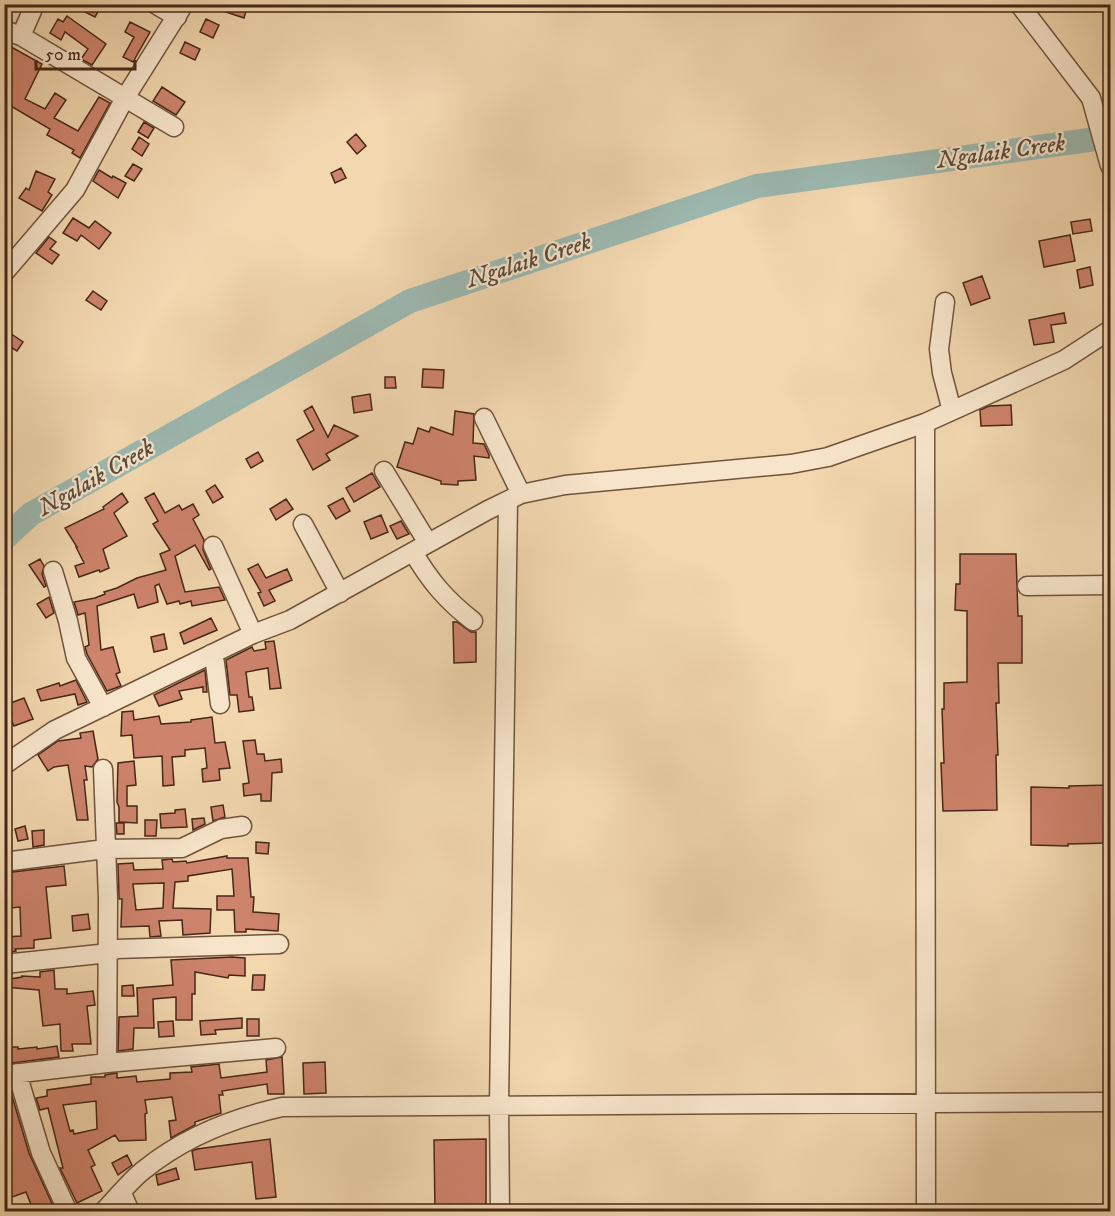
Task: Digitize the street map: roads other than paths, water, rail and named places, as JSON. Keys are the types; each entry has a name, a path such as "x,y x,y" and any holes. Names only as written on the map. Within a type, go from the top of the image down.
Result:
{"street":[{"path":"35,4 13,33 174,127"},
{"path":"4,273 75,190 125,98 181,10 155,4"},
{"path":"1019,4 1092,98 1109,160"},
{"path":"945,302 939,350 942,373 952,411"},
{"path":"4,765 55,730 253,634 290,620 515,498 565,485 791,465 828,457 925,423 952,411 1064,360 1110,330"},
{"path":"484,418 515,498 499,1104 500,1212"},
{"path":"925,423 926,1212"},
{"path":"384,471 420,548 429,579 452,605 473,621"},
{"path":"303,524 339,593"},
{"path":"213,546 253,634"},
{"path":"53,571 76,658 103,707"},
{"path":"1027,586 1110,585"},
{"path":"212,654 220,704"},
{"path":"103,769 109,953 107,1062"},
{"path":"4,862 105,849 182,848 221,829 242,826"},
{"path":"4,964 109,953 116,949 279,944"},
{"path":"68,1212 41,1153 11,1074 107,1062 276,1048"},
{"path":"103,1212 143,1170 174,1148 251,1114 282,1107 1110,1102"},
{"path":"122,1193 130,1212"}],"waterway":[{"name":"Ngalaik Creek","path":"4,539 31,514 410,301 757,186 1110,137"}]}
